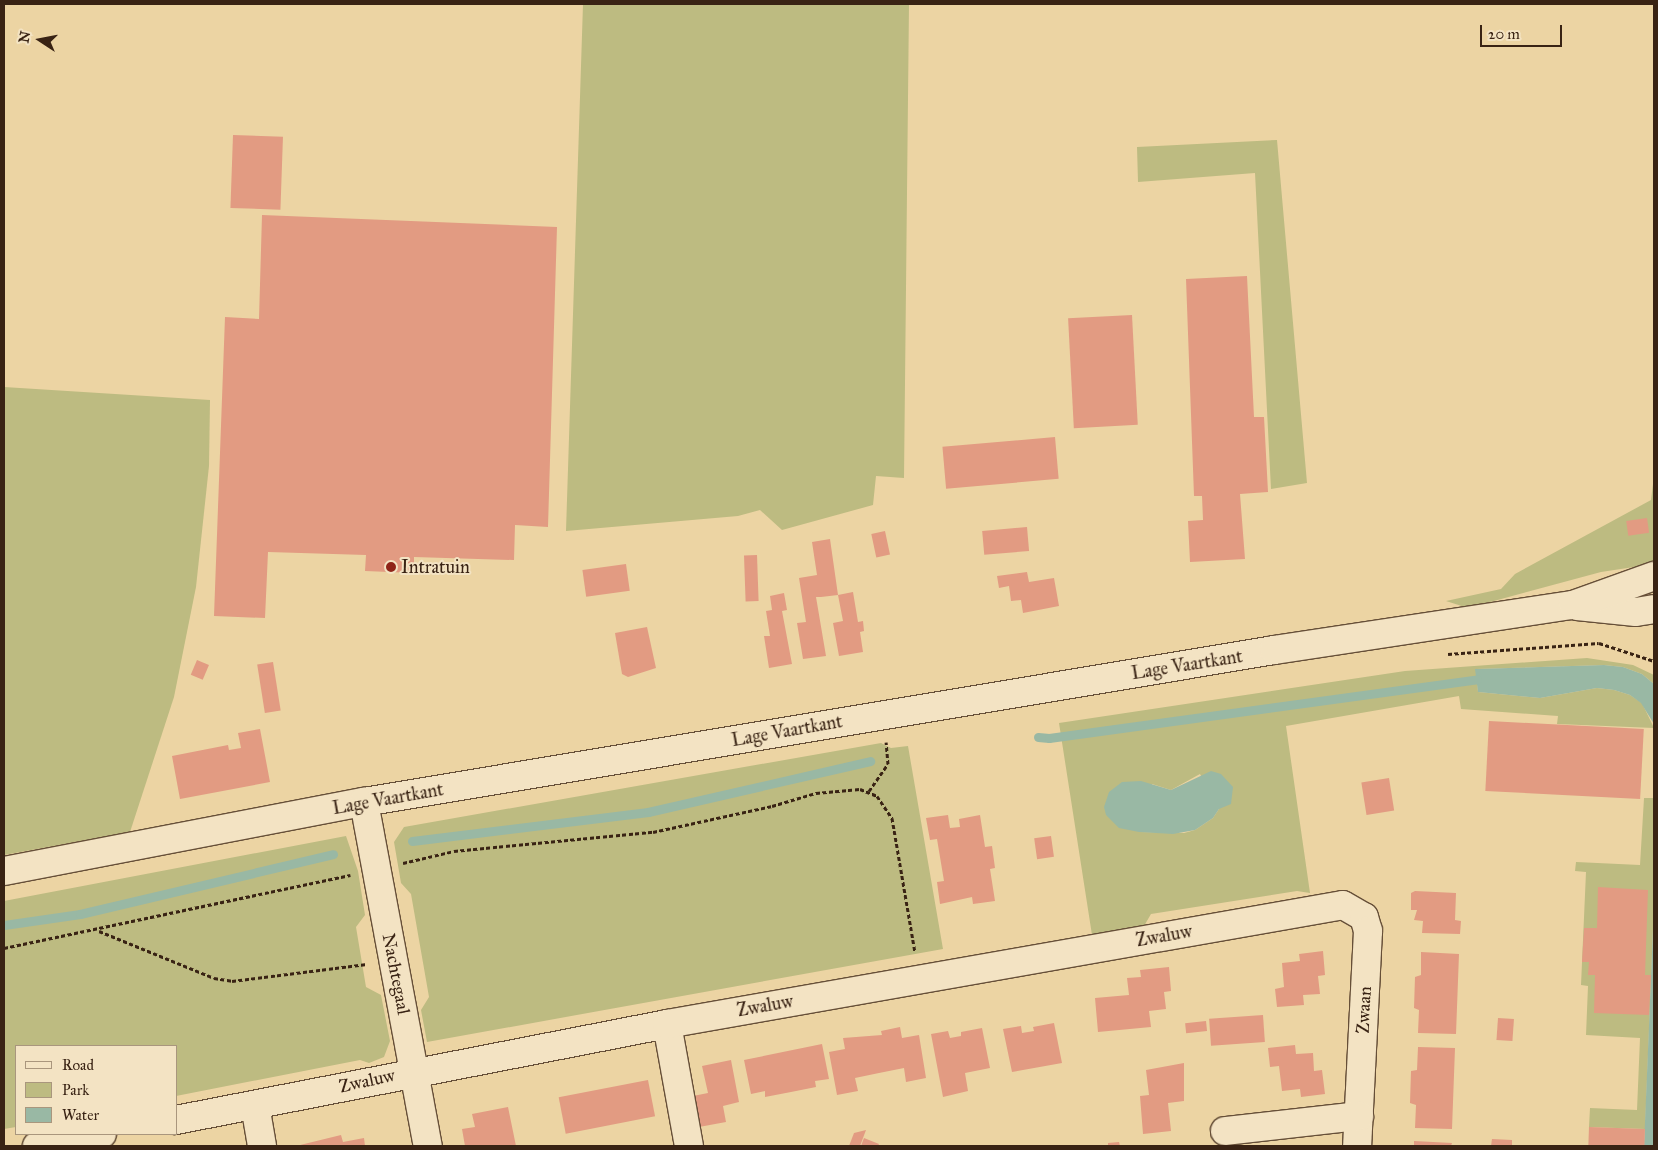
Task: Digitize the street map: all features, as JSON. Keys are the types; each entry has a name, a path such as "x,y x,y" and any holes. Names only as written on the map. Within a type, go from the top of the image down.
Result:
{"street":[{"name":"Lage Vaartkant","path":"4,871 364,802 1236,657 1573,606 1654,576"},
{"name":"Lage Vaartkant","path":"1573,606 1636,612 1654,609"},
{"name":"Nachtegaal","path":"364,802 428,1146"},
{"name":"Zwaluw","path":"178,1120 414,1072 919,978 1343,905 1355,909"},
{"name":"Zwaan","path":"1355,909 1364,917 1368,931 1358,1146"},
{"path":"667,1024 689,1146"},
{"path":"255,1105 262,1146"},
{"path":"1225,1131 1359,1116"},
{"path":"36,1146 96,1135"}],"path":[{"path":"1438,655 1599,643 1654,661"},
{"path":"869,791 888,764 885,736"},
{"path":"4,948 99,931 175,911 454,851 653,832 772,806 816,793 849,789 869,791 885,805 892,818 919,978"},
{"path":"99,931 214,978 232,981 252,981 394,960"}],"green space":[{"path":"583,4 909,4 904,478 876,476 873,505 782,530 760,510 738,516 566,531"},
{"path":"1277,140 1307,483 1271,489 1255,173 1138,182 1137,147"},
{"path":"4,387 210,400 209,466 196,587 174,697 130,832 4,855"},
{"path":"1654,476 1654,564 1601,572 1468,608 1446,601 1501,589 1515,574 1651,500"},
{"path":"1587,658 1633,665 1654,675 1654,684 1642,674 1623,667 1604,665 1476,669 1478,692 1540,698 1597,688 1614,690 1630,695 1642,703 1654,728 1557,724 1558,716 1461,709 1459,696 1286,726 1310,893 1297,891 1151,914 1144,926 1092,935 1059,723 1405,671","holes":["1200,774 1219,809 1213,818 1195,830 1184,833 1139,832 1152,784 1171,790"]},
{"path":"881,743 891,748 908,746 943,949 427,1042 421,1010 429,997 411,894 401,883 394,842 404,827"},
{"path":"1644,798 1654,798 1654,904 1645,1129 1589,1127 1590,1108 1637,1110 1640,1038 1586,1035 1588,986 1581,985 1586,872 1575,871 1576,862 1640,865"},
{"path":"346,836 358,871 365,915 356,927 366,987 381,995 390,1041 384,1057 369,1063 360,1060 178,1096 178,1045 15,1045 15,1127 4,1129 4,901"}],"water":[{"path":"1604,665 1623,667 1642,674 1654,684 1654,724 1641,703 1630,695 1614,690 1597,688 1540,698 1478,692 1475,669"},
{"path":"1211,771 1221,774 1233,787 1231,804 1219,809 1213,818 1195,830 1173,834 1139,832 1119,828 1106,815 1104,807 1109,792 1122,782 1141,781 1171,790"},
{"path":"1654,904 1654,1146 1644,1146"}],"building":[{"path":"233,135 283,137 280,210 230,208"},
{"path":"262,215 557,227 548,527 515,525 514,560 414,557 414,573 365,571 366,555 268,552 265,618 214,616 225,317 259,319"},
{"path":"1247,276 1254,417 1264,417 1268,492 1240,494 1245,559 1190,562 1188,521 1203,520 1202,496 1194,496 1186,279"},
{"path":"1132,315 1138,425 1074,428 1068,318"},
{"path":"1055,437 1059,479 946,489 942,447"},
{"path":"1647,518 1649,533 1628,536 1626,521"},
{"path":"1027,527 1029,551 984,555 982,531"},
{"path":"885,531 890,554 876,557 871,534"},
{"path":"830,539 838,595 816,597 826,656 803,659 797,623 806,622 799,578 817,575 812,542"},
{"path":"744,555 757,555 759,601 746,601"},
{"path":"626,564 630,591 586,597 582,570"},
{"path":"1027,572 1029,582 1054,578 1059,606 1023,613 1021,600 1011,601 1009,586 999,588 997,576"},
{"path":"853,592 858,622 863,621 864,631 860,632 863,652 839,656 833,623 843,621 838,595"},
{"path":"784,593 787,610 782,611 792,664 769,668 764,636 770,636 766,611 772,610 770,596"},
{"path":"647,627 656,668 628,677 622,674 615,633"},
{"path":"197,660 209,665 203,680 191,675"},
{"path":"273,662 281,710 265,713 257,665"},
{"path":"1489,721 1644,729 1640,799 1485,791"},
{"path":"260,729 270,782 180,799 172,756 228,745 229,750 241,748 238,733"},
{"path":"1389,778 1394,811 1367,815 1361,782"},
{"path":"948,815 950,828 960,827 959,819 980,815 985,847 992,846 995,868 990,869 995,901 973,904 972,897 940,904 937,882 944,881 937,839 930,840 926,818"},
{"path":"1051,836 1054,857 1037,859 1034,838"},
{"path":"1598,887 1648,890 1645,975 1651,975 1649,1015 1594,1013 1595,975 1588,975 1589,962 1582,962 1584,928 1597,928"},
{"path":"1415,891 1456,893 1455,920 1461,921 1460,934 1422,933 1423,921 1414,920 1417,910 1411,910 1411,893"},
{"path":"1323,951 1325,975 1318,976 1320,994 1303,995 1304,1005 1277,1007 1275,989 1284,987 1282,963 1300,961 1299,954"},
{"path":"1421,952 1459,954 1456,1034 1418,1033 1419,1010 1414,1008 1415,977 1421,975"},
{"path":"1169,967 1171,991 1164,992 1166,1009 1149,1011 1151,1027 1098,1032 1095,998 1129,995 1127,978 1141,977 1140,970"},
{"path":"1263,1015 1265,1042 1211,1046 1209,1019"},
{"path":"1498,1018 1514,1019 1512,1041 1496,1040"},
{"path":"1206,1021 1207,1031 1186,1033 1185,1023"},
{"path":"1054,1023 1062,1063 1012,1072 1003,1029 1021,1026 1022,1033 1034,1031 1033,1027"},
{"path":"900,1027 902,1038 919,1035 926,1078 906,1082 904,1068 855,1078 858,1091 837,1095 829,1052 845,1049 843,1038 882,1035 881,1031"},
{"path":"982,1028 990,1068 965,1073 968,1091 943,1097 931,1034 948,1031 950,1038 961,1036 961,1032"},
{"path":"822,1044 829,1079 815,1081 816,1087 765,1097 765,1091 751,1094 744,1060"},
{"path":"1295,1045 1296,1054 1313,1053 1314,1071 1322,1070 1325,1094 1301,1097 1300,1089 1282,1091 1279,1066 1270,1067 1268,1048"},
{"path":"1418,1047 1455,1048 1452,1129 1415,1128 1416,1105 1410,1103 1411,1071 1417,1070"},
{"path":"731,1060 739,1102 723,1106 726,1122 699,1127 693,1096 708,1093 702,1066"},
{"path":"1184,1063 1184,1101 1168,1103 1171,1131 1143,1134 1140,1096 1149,1095 1146,1070"},
{"path":"648,1080 655,1116 566,1134 559,1097"},
{"path":"508,1107 516,1146 465,1146 462,1129 475,1127 472,1114"},
{"path":"1589,1127 1645,1129 1644,1146 1588,1146"},
{"path":"866,1130 860,1146 849,1146 854,1133"},
{"path":"341,1135 343,1142 364,1138 365,1146 296,1146"},
{"path":"864,1138 879,1144 878,1146 861,1146"},
{"path":"1492,1139 1512,1140 1512,1146 1491,1146"},
{"path":"1414,1141 1452,1143 1451,1146 1414,1146"},
{"path":"1119,1142 1120,1146 1108,1146 1108,1143"}],"waterway":[{"path":"1038,737 1049,738 1477,679"},
{"path":"412,841 648,812 870,761"},
{"path":"4,925 80,914 333,854"}],"place":[{"name":"Intratuin","path":"391,567"}]}
